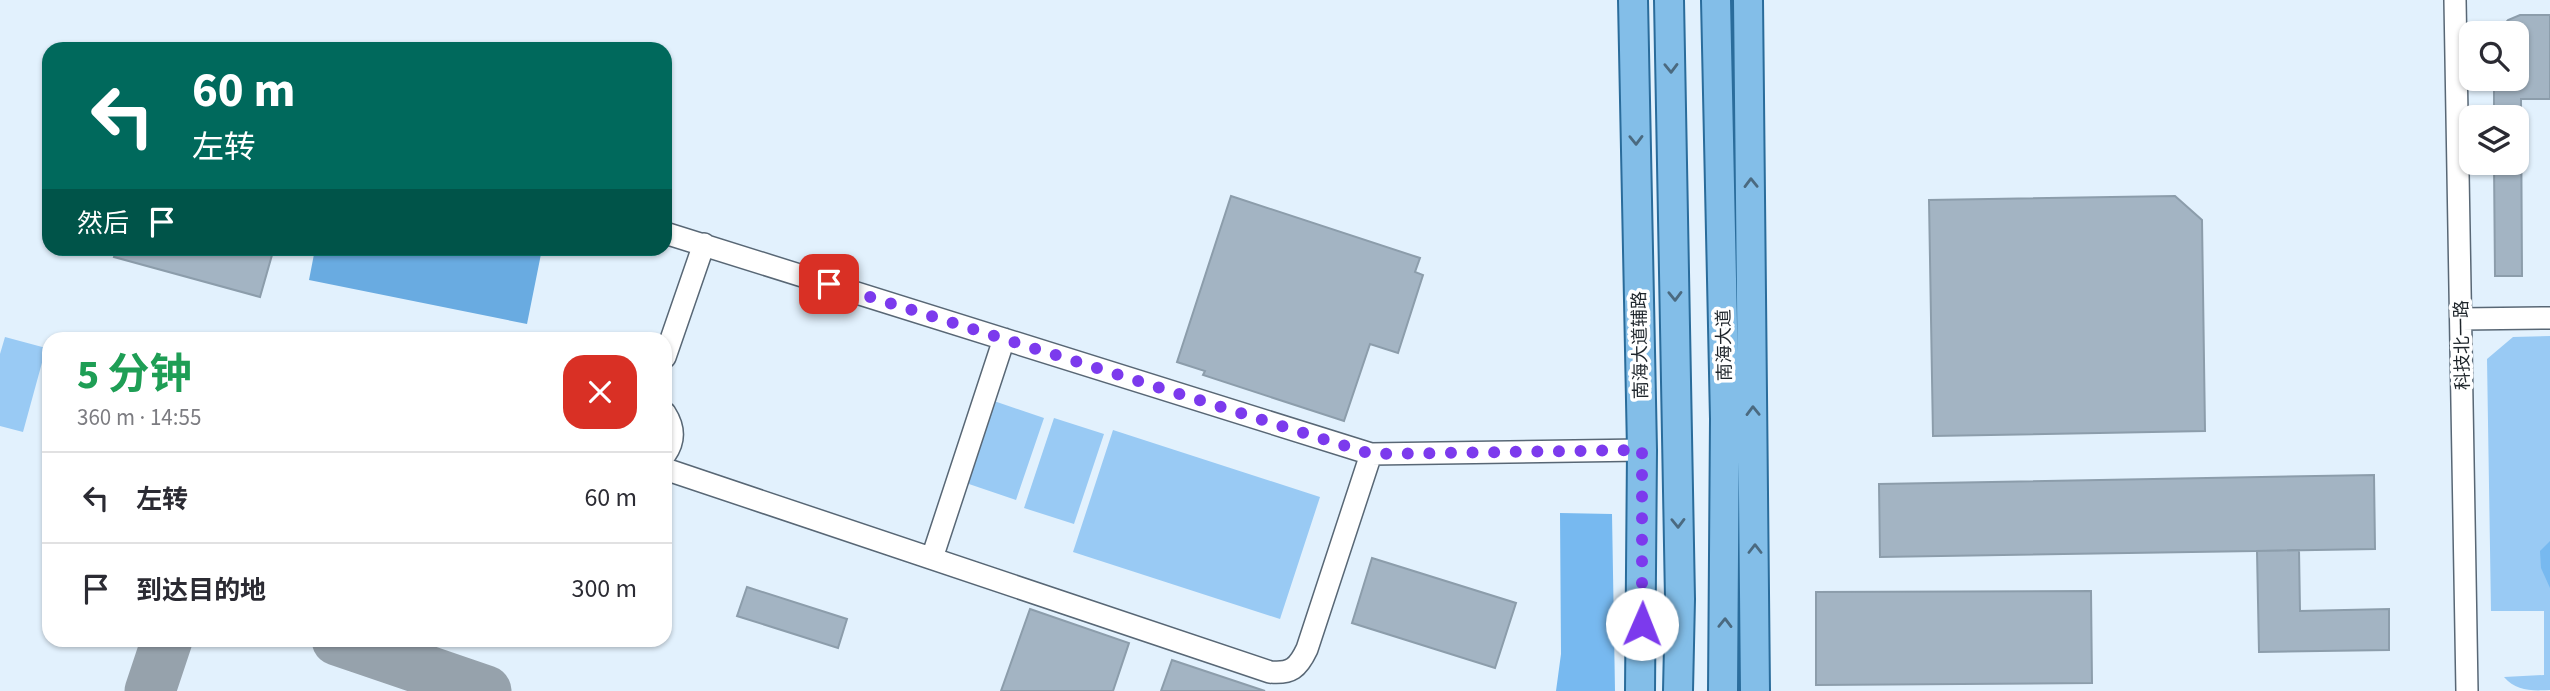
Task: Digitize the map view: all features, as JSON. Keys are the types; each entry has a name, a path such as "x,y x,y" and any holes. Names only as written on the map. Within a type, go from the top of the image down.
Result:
{"main road":[{"name":"南海大道辅路","path":"1633,0 1642,450 1640,691"},
{"path":"1635,72 1651,0"},
{"path":"1670,0 1680,599 1678,691"},
{"name":"南海大道","path":"1716,0 1725,419 1723,691"},
{"path":"1748,0 1755,691"},
{"path":"1725,419 1755,504"}],"street":[{"name":"科技北一路","path":"2455,0 2468,691"},
{"path":"672,235 1371,454 1642,450"},
{"path":"672,336 704,244"},
{"path":"2462,319 2550,318"},
{"path":"932,558 1004,339"},
{"path":"672,471 1270,673 1286,673 1299,665 1307,649 1371,454"}],"shaded area":[{"path":"314,256 541,256 527,324 309,280"},
{"path":"2550,336 2550,690 2536,690 2519,688 2504,677 2544,675 2544,611 2491,611 2487,359 2513,337"},
{"path":"5,337 42,347 42,363 23,432 0,426 0,354"},
{"path":"994,401 1044,418 1016,500 966,483"},
{"path":"1054,418 1104,434 1074,524 1024,508"},
{"path":"1113,430 1320,497 1280,619 1073,552"},
{"path":"1560,513 1612,514 1615,691 1556,691 1561,654"},
{"path":"2550,541 2550,588 2541,568 2540,551"}],"building":[{"path":"2520,15 2550,15 2550,99 2521,99 2521,105 2494,105 2494,91 2529,91 2529,21 2508,20"},
{"path":"2494,175 2521,175 2522,276 2495,276"},
{"path":"1231,196 1420,258 1415,272 1423,275 1398,353 1370,344 1344,421 1203,375 1205,371 1177,362"},
{"path":"2175,196 2202,220 2205,431 1933,436 1929,200"},
{"path":"114,256 272,256 260,297"},
{"path":"2374,475 2375,549 1880,557 1879,484"},
{"path":"2299,550 2300,611 2389,609 2389,650 2259,652 2257,551"},
{"path":"1372,558 1516,603 1495,668 1352,623"},
{"path":"747,587 847,619 838,648 737,616"},
{"path":"2091,591 2092,683 1816,685 1816,592"},
{"path":"1030,609 1129,643 1113,691 1001,691"},
{"path":"1172,660 1265,691 1161,691"}],"taxiway":[{"path":"150,691 165,647"},
{"path":"357,647 486,691"}],"route":[{"path":"829,284 1371,454 1642,450 1642,624"}]}
